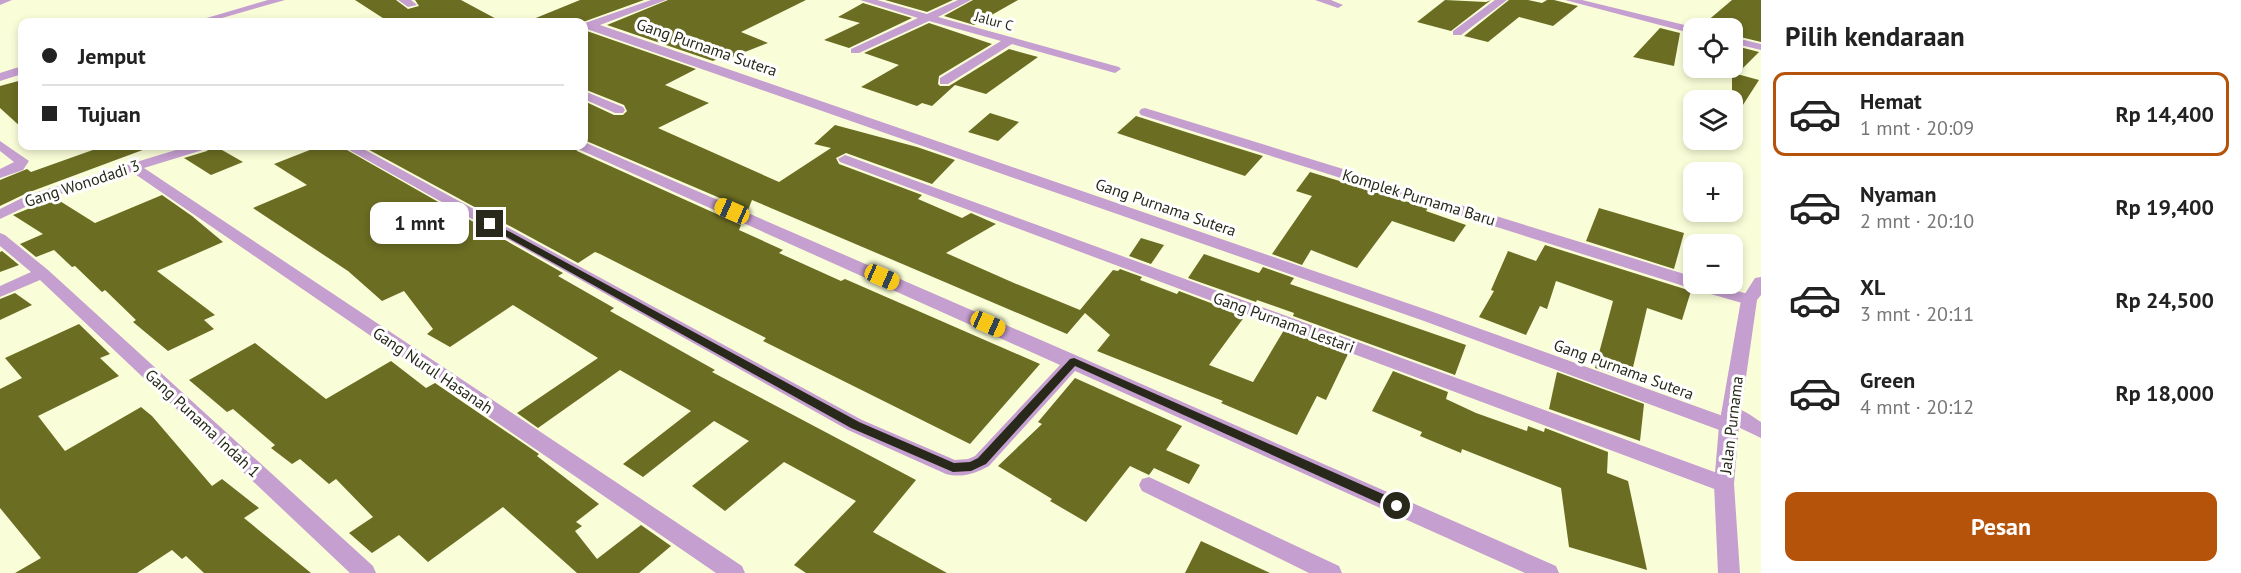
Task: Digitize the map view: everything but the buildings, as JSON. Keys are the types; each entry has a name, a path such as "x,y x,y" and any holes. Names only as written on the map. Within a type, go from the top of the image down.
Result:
{"street":[{"path":"0,2 7,0"},
{"path":"213,18 280,0"},
{"path":"588,25 661,0"},
{"name":"Jalur C","path":"865,0 1115,69"},
{"path":"855,51 966,0"},
{"path":"1320,0 1338,5"},
{"path":"1457,33 1502,0"},
{"path":"1570,0 1683,28"},
{"name":"Gang Purnama Sutera","path":"588,27 1760,431"},
{"path":"944,81 1009,41"},
{"path":"1743,43 1761,47"},
{"path":"0,76 18,71"},
{"path":"588,97 619,110"},
{"name":"Komplek Purnama Baru","path":"1145,112 1683,279"},
{"path":"0,145 22,160 18,167 0,174"},
{"path":"588,148 1074,361 1548,573"},
{"name":"Gang Wonodadi 3","path":"0,215 33,198 187,150"},
{"path":"356,150 855,425 953,468 971,466 982,461 1074,361"},
{"name":"Gang Purnama Lestari","path":"845,159 1724,484"},
{"name":"Gang Nurul Hasanah","path":"132,166 734,573"},
{"path":"0,238 42,273 0,292"},
{"name":"Gang Punama Indah 1","path":"42,273 364,573"},
{"name":"Jalan Purnama","path":"1729,573 1724,484 1730,419 1749,300 1761,282"},
{"name":"Komplek Purnama Baru","path":"1730,294 1749,300"},
{"path":"1149,485 1331,573"}],"route":[{"path":"490,224 855,425 953,468 967,467 982,461 1074,361 1397,506"}]}
